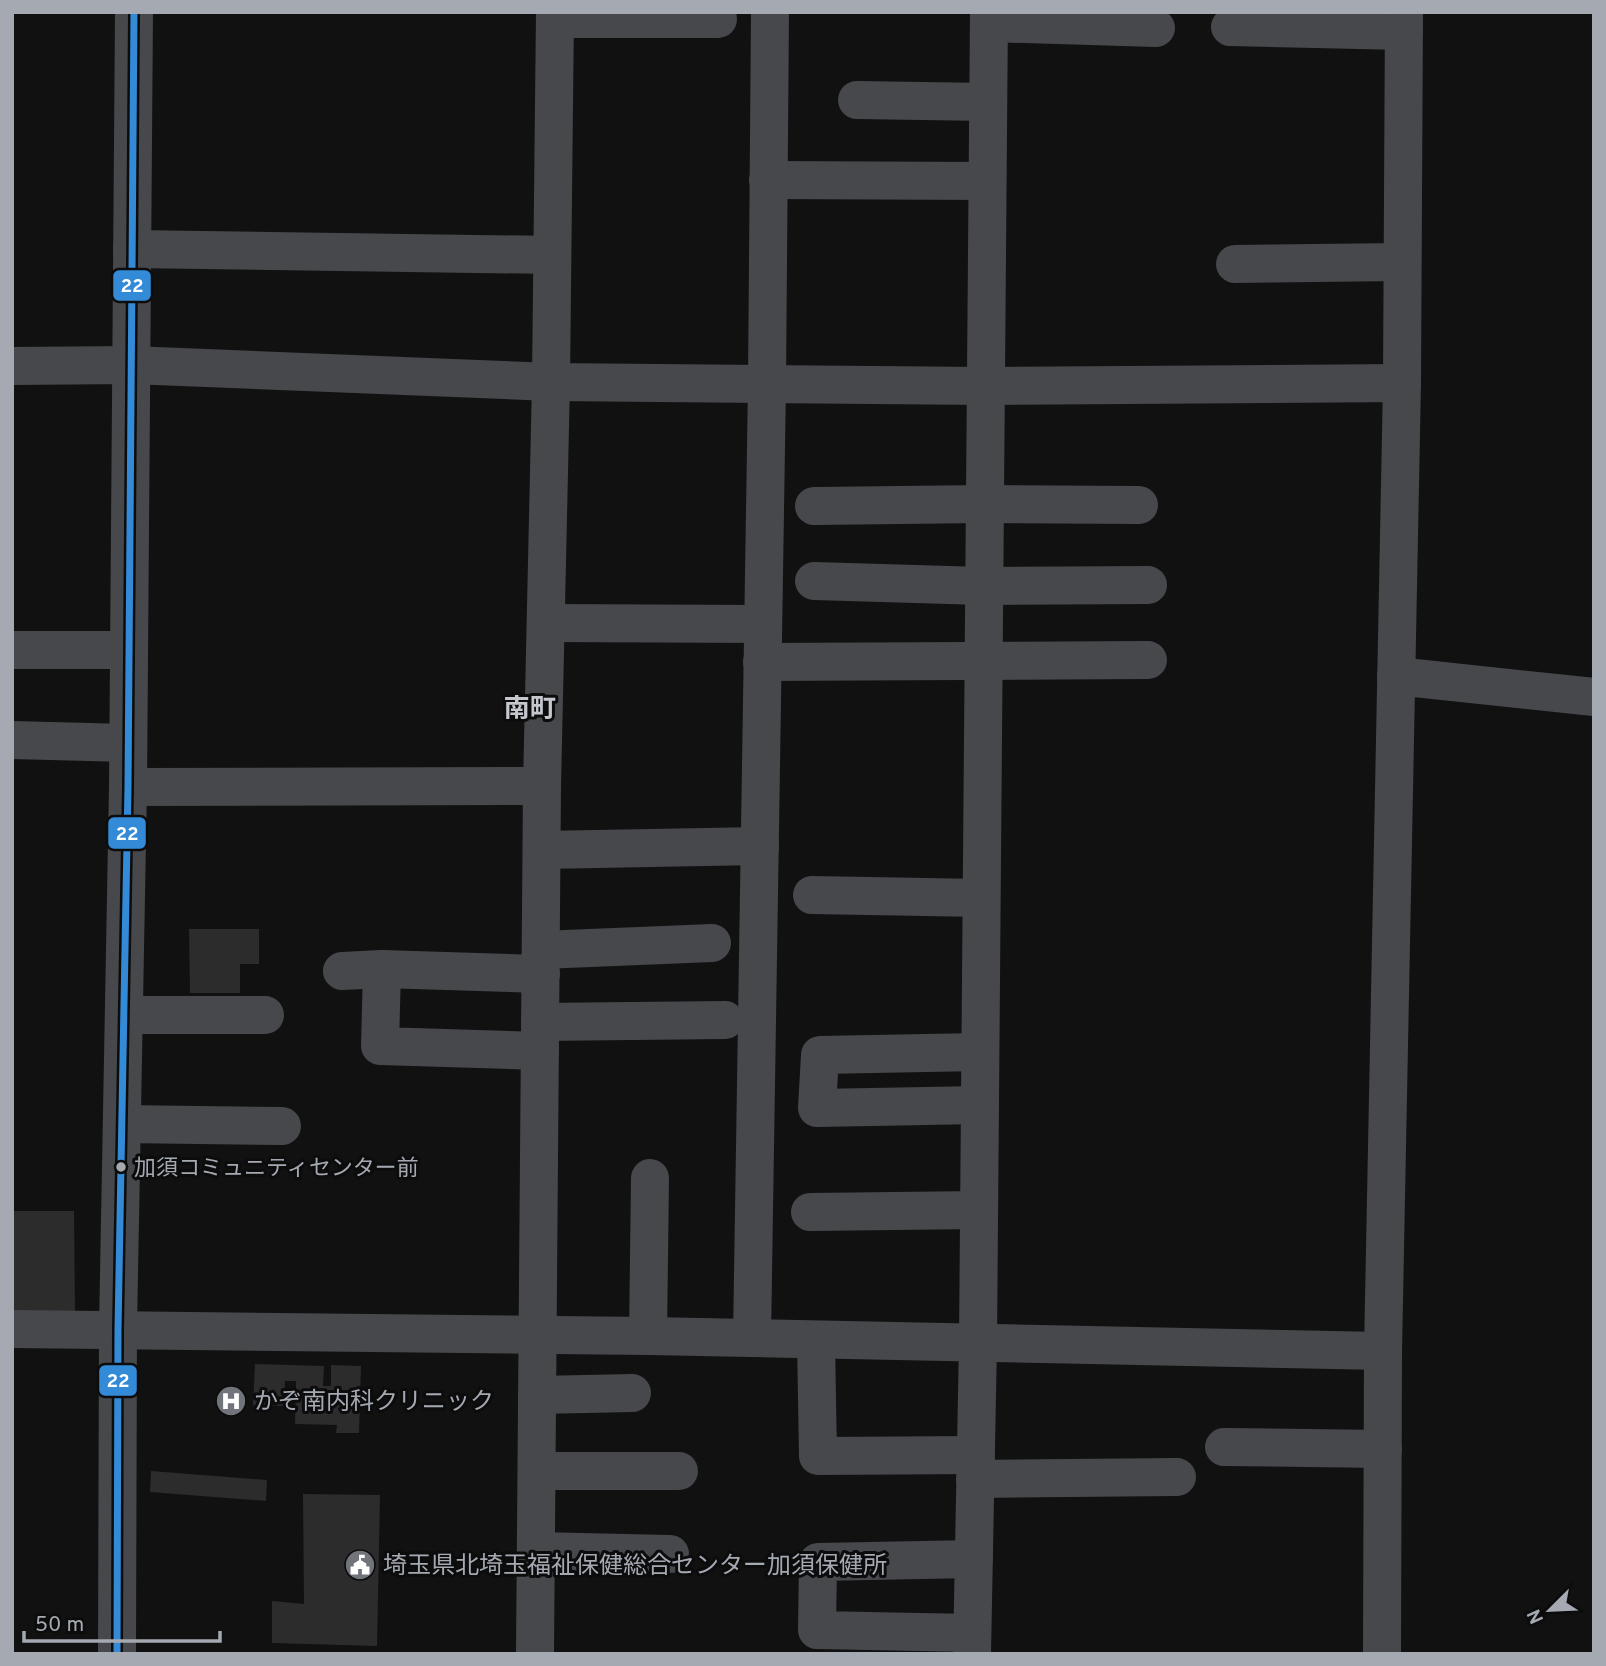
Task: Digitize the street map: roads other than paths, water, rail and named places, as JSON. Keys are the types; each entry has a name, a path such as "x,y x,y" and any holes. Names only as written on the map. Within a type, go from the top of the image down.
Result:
{"street":[{"path":"117,1654 118,1329 128,787 134,12"},
{"path":"752,1338 770,12"},
{"path":"535,1654 542,786 551,382 555,15 718,19"},
{"path":"974,1559 818,1562 817,1630 972,1643 974,1559 975,1467 978,1343 989,18 1156,28"},
{"path":"1230,27 1404,22 1402,383 1383,1351 1382,1654"},
{"path":"857,100 988,102"},
{"path":"768,180 987,181"},
{"path":"132,249 552,256"},
{"path":"1235,264 1402,262"},
{"path":"12,366 131,365 551,382 985,386 1402,383"},
{"path":"814,506 1139,505"},
{"path":"814,581 983,586 1147,585"},
{"path":"546,623 763,624"},
{"path":"12,650 129,650"},
{"path":"762,662 1149,660"},
{"path":"1396,676 1594,697"},
{"path":"12,740 128,743"},
{"path":"128,787 542,786"},
{"path":"542,850 760,846"},
{"path":"812,895 981,898"},
{"path":"342,971 541,962 712,943"},
{"path":"382,969 380,1045 540,1036 724,1020"},
{"path":"124,1015 265,1015"},
{"path":"980,1052 820,1055 817,1108 980,1105"},
{"path":"122,1124 282,1126"},
{"path":"648,1336 650,1178"},
{"path":"810,1212 979,1210"},
{"path":"12,1329 648,1336 1383,1351"},
{"path":"816,1340 818,1456 1177,1477"},
{"path":"537,1395 632,1393"},
{"path":"1224,1447 1383,1449"},
{"path":"537,1471 679,1471"},
{"path":"536,1551 670,1554"}],"place":[{"name":"加須コミュニティセンター前","path":"121,1167"},
{"name":"かぞ南内科クリニック","path":"231,1401"},
{"name":"埼玉県北埼玉福祉保健総合センター加須保健所","path":"360,1565"}],"district":[{"name":"南町","path":"530,708"}]}
